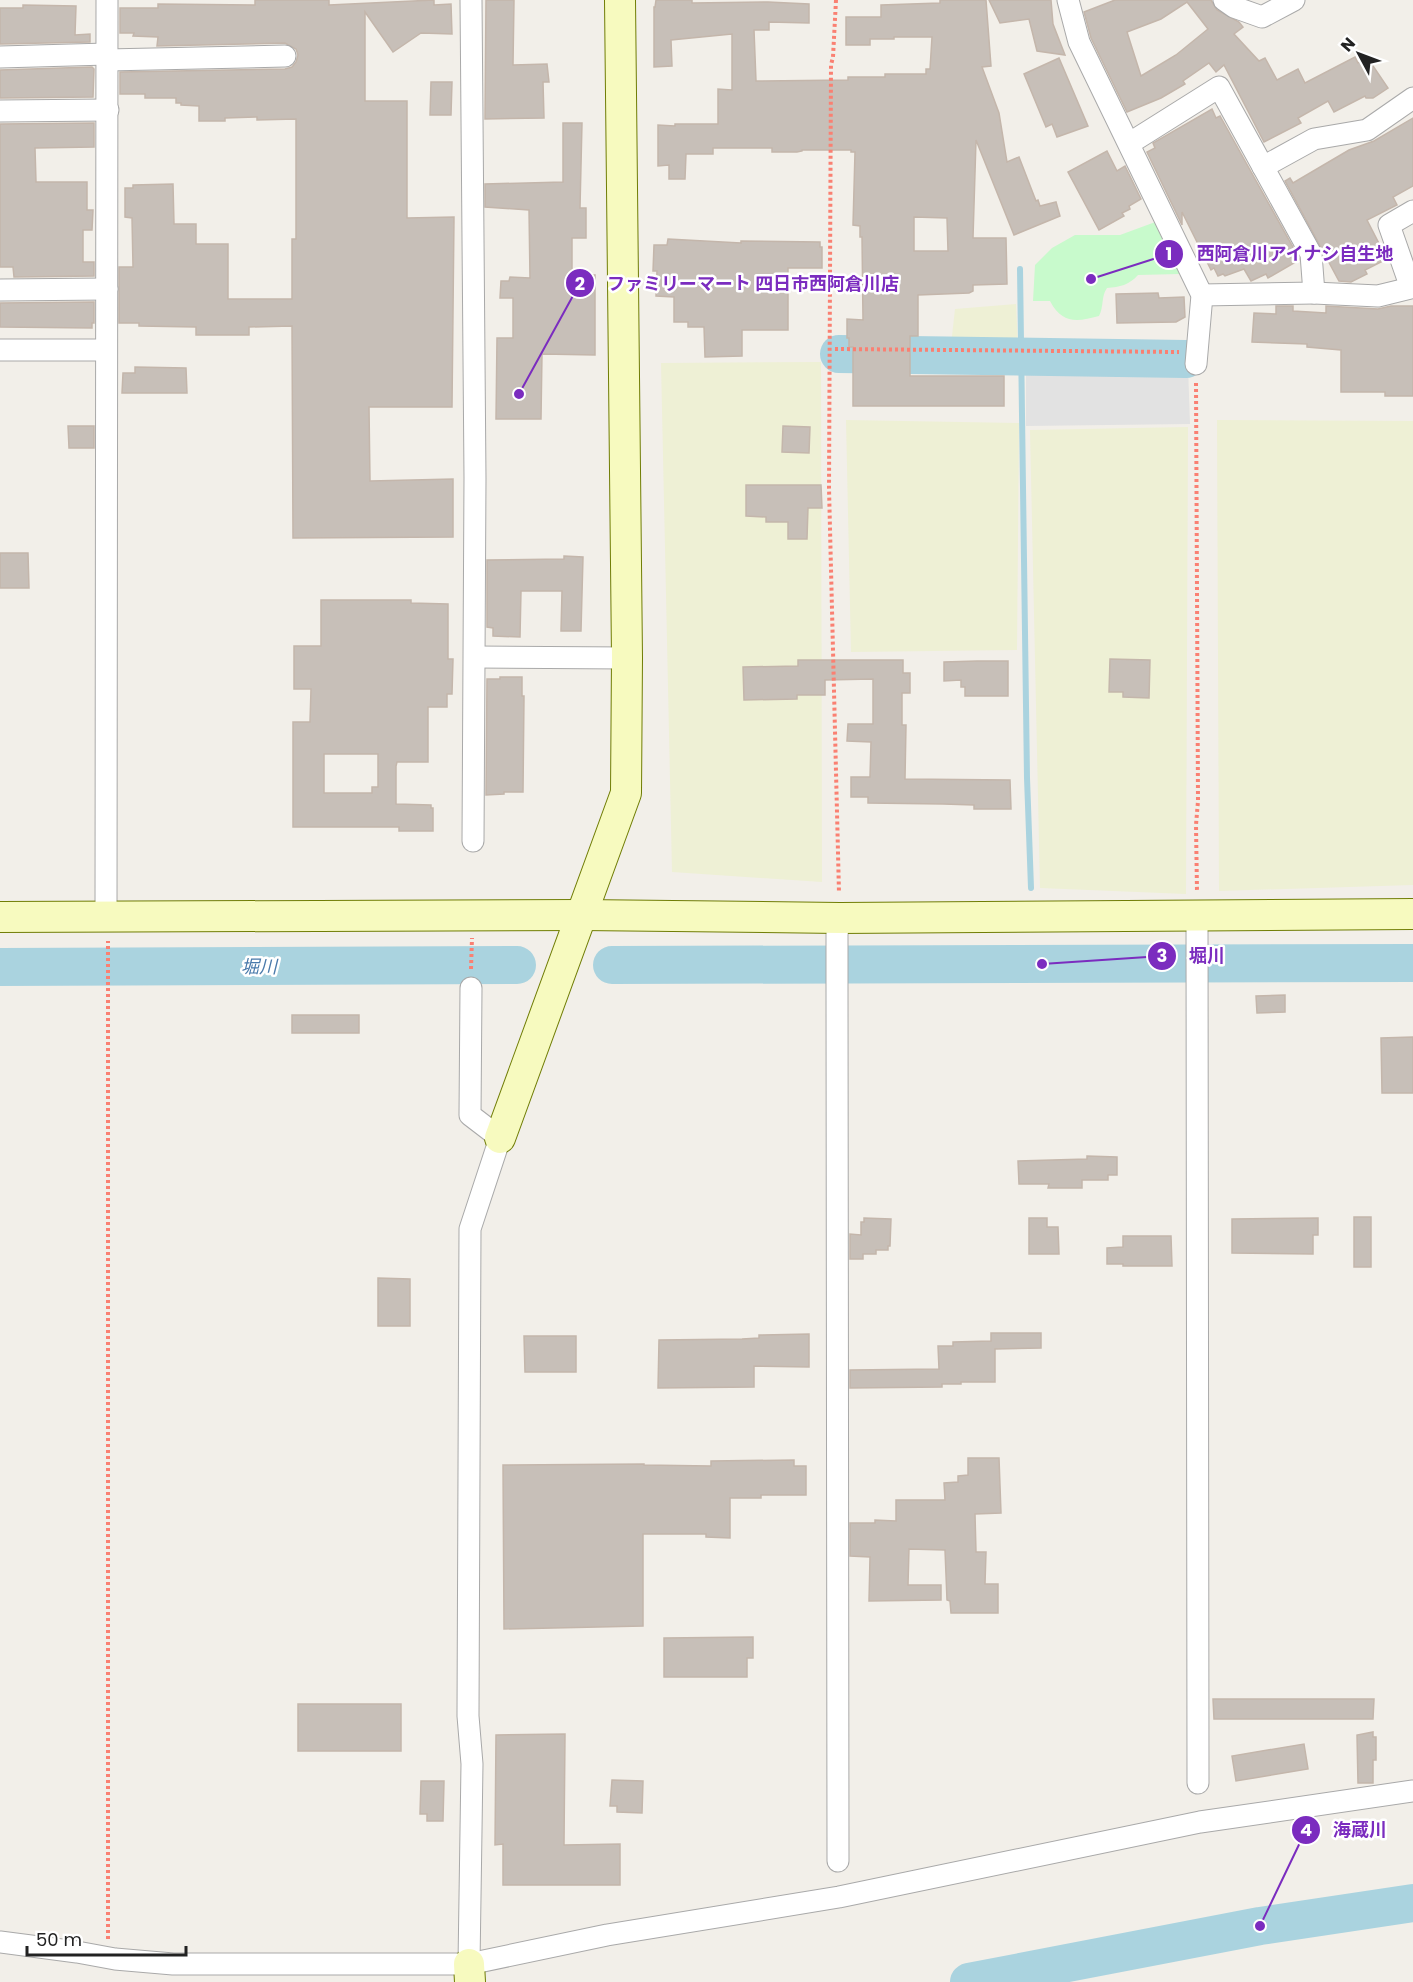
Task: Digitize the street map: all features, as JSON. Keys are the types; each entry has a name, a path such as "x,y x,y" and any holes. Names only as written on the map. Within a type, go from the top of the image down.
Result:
{"street":[{"path":"107,0 107,925"},
{"path":"471,0 475,657 472,840"},
{"path":"469,1973 472,1764 468,1716 470,1229 500,1138 626,794 627,658 620,0"},
{"path":"1068,0 1079,42 1202,295 1192,358"},
{"path":"1224,0 1234,7 1262,17 1294,0"},
{"path":"0,57 285,56"},
{"path":"1130,143 1219,87 1311,254 1314,292"},
{"path":"1263,167 1314,139 1367,130 1413,98"},
{"path":"0,111 108,110"},
{"path":"1202,295 1314,292 1378,296 1411,288 1389,225 1413,211"},
{"path":"0,290 107,289"},
{"path":"0,350 106,350"},
{"path":"475,657 627,658"},
{"path":"0,917 107,925 582,915 839,926 1197,926 1413,914"},
{"path":"838,1861 837,983 839,926"},
{"path":"1197,926 1198,1783"},
{"path":"471,988 470,1115 500,1138"},
{"path":"0,1942 173,1965 469,1973 608,1935 839,1897 1200,1822 1413,1791"}],"path":[{"path":"836,0 831,65 829,488 839,926"},
{"path":"835,349 1192,358 1197,926"},
{"path":"107,925 108,1958"},
{"path":"471,988 472,938"}],"green space":[{"path":"1158,221 1180,274 1138,275 1124,285 1107,288 1099,316 1084,319 1065,317 1050,301 1033,301 1035,265 1052,248 1075,235 1120,235"},
{"path":"1016,304 1018,347 993,342 951,345 955,309"},
{"path":"821,362 822,882 672,872 661,363"},
{"path":"846,420 1019,423 1017,650 851,652"},
{"path":"1217,420 1413,421 1413,885 1219,891"},
{"path":"1188,427 1186,894 1040,888 1030,430"}],"shaded area":[{"path":"1026,362 1188,366 1190,424 1026,426"}],"building":[{"path":"255,0 329,0 329,5 434,0 434,5 451,4 452,34 421,33 393,52 365,12 365,101 407,101 407,218 454,217 452,407 369,407 370,481 453,479 453,537 293,538 292,326 249,327 249,335 196,335 196,327 139,326 139,323 119,323 119,267 133,267 132,218 125,217 125,188 133,188 133,185 173,184 174,224 196,224 196,244 228,244 228,299 292,299 292,239 296,239 296,119 257,120 257,117 199,121 199,106 181,105 181,103 176,103 176,98 145,98 145,94 120,94 120,72 292,67 298,55 296,49 285,43 157,46 158,37 120,33 120,8 158,8 158,4 255,5"},
{"path":"486,0 514,0 513,65 547,64 549,82 543,82 544,118 485,119"},
{"path":"656,0 692,0 692,3 809,4 809,23 769,22 769,30 754,30 756,81 848,80 848,77 885,77 885,74 926,74 926,69 930,69 932,37 870,39 870,45 846,45 846,17 881,17 881,5 940,3 940,0 986,0 991,66 982,67 999,113 1007,162 1019,157 1036,201 1038,200 1040,206 1056,202 1060,216 1014,235 976,140 973,238 1006,238 1007,284 973,285 973,291 969,293 918,295 918,336 910,336 910,376 1004,376 1004,406 853,406 853,347 849,347 849,338 847,338 847,319 863,320 862,237 860,237 860,226 853,225 855,152 851,150 802,150 772,152 772,148 713,148 713,154 686,154 685,179 669,179 669,165 658,166 658,125 718,124 718,89 732,90 732,34 671,40 672,66 654,67","holes":["914,217 947,218 948,251 914,251"]},
{"path":"989,0 1051,0 1053,24 1065,55 1037,51 1029,19 1000,23"},
{"path":"1115,0 1211,0 1217,10 1239,22 1243,27 1234,34 1259,61 1265,58 1277,80 1298,69 1305,83 1355,57 1358,63 1367,57 1388,88 1373,98 1365,96 1334,112 1328,101 1298,118 1301,123 1264,142 1224,65 1216,72 1209,63 1183,81 1185,84 1161,98 1127,112 1091,38 1084,12","holes":["1187,2 1208,29 1176,55 1141,76 1127,32 1161,19"]},
{"path":"23,5 76,6 75,35 90,34 90,42 0,44 0,8 23,8"},
{"path":"1059,58 1088,126 1057,137 1052,124 1046,127 1024,74"},
{"path":"92,67 94,69 93,97 0,98 0,70"},
{"path":"431,82 452,82 451,115 430,115"},
{"path":"1212,109 1216,118 1220,116 1299,258 1268,278 1266,274 1251,281 1244,269 1225,276 1223,274 1218,276 1214,268 1211,270 1182,212 1182,225 1147,152 1155,148 1153,143"},
{"path":"1413,118 1413,186 1393,197 1397,205 1367,220 1387,259 1365,270 1367,274 1351,282 1339,281 1285,181 1290,178 1293,183 1349,150 1374,141"},
{"path":"94,123 94,147 35,148 36,182 87,182 87,210 93,210 92,230 83,230 83,262 94,262 94,276 14,277 13,267 0,267 0,124"},
{"path":"563,123 582,123 580,208 586,208 586,238 572,238 572,274 595,275 595,355 542,354 541,419 496,419 497,338 513,338 513,298 500,298 501,281 509,281 510,277 530,278 529,210 485,207 485,184 563,182"},
{"path":"1107,151 1117,171 1125,166 1141,199 1122,213 1124,216 1099,230 1068,172"},
{"path":"668,239 741,243 741,241 820,242 822,268 788,268 788,330 742,330 742,356 705,357 704,327 688,327 688,322 674,322 674,297 656,296 657,271 653,271 654,245 667,245"},
{"path":"1158,293 1159,298 1184,297 1185,317 1176,322 1117,323 1116,294"},
{"path":"94,302 92,328 0,327 0,303"},
{"path":"1276,306 1293,306 1293,311 1326,313 1326,306 1378,309 1391,306 1413,306 1413,396 1385,396 1385,392 1341,392 1341,350 1307,347 1307,344 1252,342 1254,313 1276,314"},
{"path":"135,367 186,368 187,393 122,393 123,373 135,373"},
{"path":"68,426 94,426 94,448 69,448"},
{"path":"783,426 810,427 809,453 782,452"},
{"path":"746,485 821,485 822,508 808,508 807,539 788,539 788,522 766,522 766,517 746,516"},
{"path":"0,553 28,553 29,588 0,588"},
{"path":"564,556 583,557 581,631 561,631 562,591 521,591 520,637 493,636 493,628 487,627 487,560 564,559"},
{"path":"321,600 411,600 411,603 448,604 448,659 453,659 452,694 447,694 447,707 428,707 428,762 397,762 396,766 396,804 431,805 433,831 399,831 399,827 293,827 293,722 310,722 311,689 294,689 294,646 321,646","holes":["324,754 378,754 378,787 372,787 372,793 324,793"]},
{"path":"1110,659 1150,660 1149,698 1123,697 1123,692 1109,692"},
{"path":"798,660 903,660 903,673 910,673 910,693 902,693 902,725 906,725 905,779 1010,780 1011,809 974,809 974,805 868,803 868,797 851,797 851,777 870,777 871,742 847,741 848,724 873,724 873,679 825,680 825,695 797,695 797,699 744,700 743,667 798,666"},
{"path":"1008,661 1008,696 965,696 965,687 961,687 961,680 944,681 944,662"},
{"path":"500,677 522,677 522,696 524,696 523,792 486,795 487,679 500,679"},
{"path":"1285,995 1285,1012 1257,1013 1256,996"},
{"path":"292,1015 359,1015 359,1033 292,1033"},
{"path":"1413,1037 1413,1093 1382,1093 1381,1038"},
{"path":"1087,1156 1117,1157 1117,1175 1108,1175 1108,1180 1082,1180 1082,1188 1048,1188 1049,1184 1019,1184 1018,1161 1087,1159"},
{"path":"1354,1217 1371,1217 1371,1267 1354,1267"},
{"path":"864,1218 891,1219 890,1246 888,1250 876,1250 876,1254 863,1254 863,1259 850,1259 850,1234 861,1235 861,1222 864,1222"},
{"path":"1029,1218 1047,1218 1047,1227 1058,1227 1059,1254 1029,1254"},
{"path":"1318,1218 1318,1235 1313,1235 1313,1254 1232,1253 1232,1219"},
{"path":"1123,1236 1171,1236 1172,1266 1107,1264 1107,1248 1123,1247"},
{"path":"378,1278 410,1279 410,1326 378,1326"},
{"path":"991,1333 1041,1333 1041,1348 995,1349 995,1382 961,1382 961,1384 942,1384 942,1387 850,1388 850,1370 939,1369 938,1346 953,1346 953,1342 991,1341"},
{"path":"809,1334 809,1367 754,1366 754,1387 658,1388 659,1340 742,1339 759,1338 759,1335"},
{"path":"524,1336 576,1336 576,1372 525,1372"},
{"path":"968,1458 999,1458 1001,1513 975,1514 976,1552 986,1552 985,1584 998,1584 998,1613 951,1613 950,1601 947,1600 945,1550 909,1549 908,1585 941,1585 941,1600 869,1601 870,1557 850,1556 850,1523 875,1523 875,1520 896,1521 896,1500 945,1500 944,1483 958,1482 958,1476 968,1475"},
{"path":"794,1460 794,1466 806,1466 806,1495 730,1498 730,1538 706,1537 706,1534 643,1534 643,1626 504,1629 503,1465 711,1466 711,1461"},
{"path":"753,1637 753,1658 747,1658 747,1677 664,1677 664,1638"},
{"path":"1213,1699 1374,1699 1373,1719 1214,1719"},
{"path":"298,1704 401,1704 401,1751 298,1751"},
{"path":"1373,1732 1373,1737 1376,1737 1376,1760 1373,1760 1373,1783 1358,1783 1357,1735"},
{"path":"565,1734 564,1845 620,1844 620,1885 503,1885 503,1844 495,1845 496,1735"},
{"path":"1304,1744 1308,1769 1236,1781 1232,1756"},
{"path":"612,1780 643,1781 642,1813 617,1812 617,1806 610,1806"},
{"path":"421,1781 444,1781 443,1821 427,1821 427,1814 420,1814"}],"waterway":[{"path":"1020,269 1027,778 1031,888"},
{"path":"839,354 1186,359"},
{"name":"堀川","path":"612,965 1413,963"},
{"name":"堀川","path":"0,967 517,965"},
{"path":"969,1982 1260,1926 1413,1903"}],"place":[{"name":"西阿倉川アイナシ自生地","path":"1091,279"},
{"name":"ファミリーマート 四日市西阿倉川店","path":"519,394"},
{"name":"堀川","path":"1042,964"},
{"name":"海蔵川","path":"1260,1926"}]}
